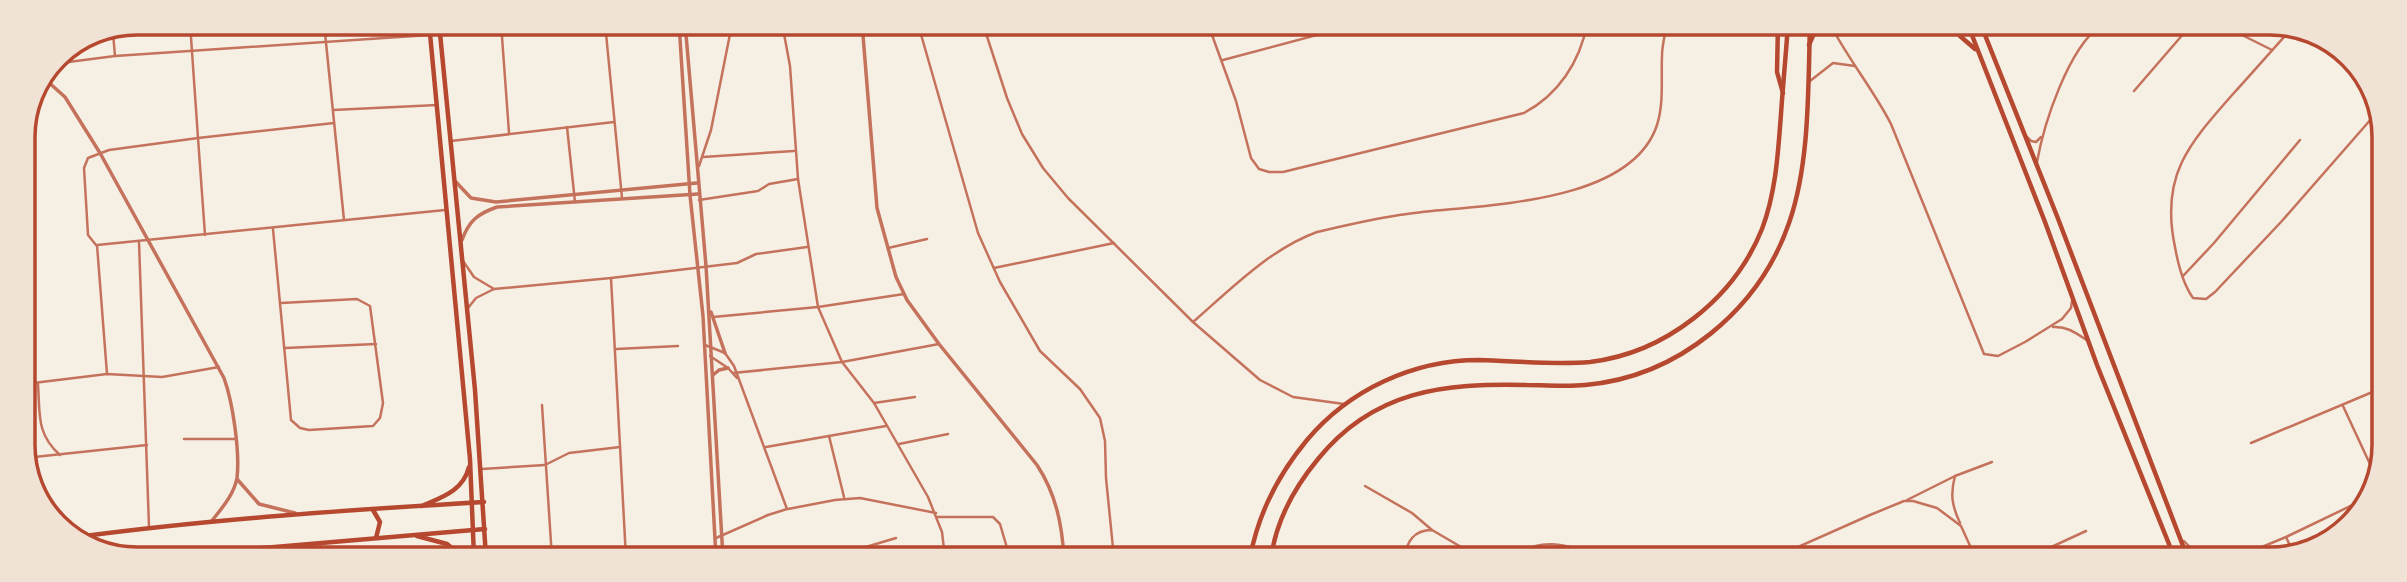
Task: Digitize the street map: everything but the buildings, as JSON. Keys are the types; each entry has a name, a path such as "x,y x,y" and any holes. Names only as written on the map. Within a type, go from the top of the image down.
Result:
{"main road":[{"path":"429,35 470,459 473,547"},
{"path":"440,35 482,469 486,547"},
{"path":"1778,35 1777,72 1783,93"},
{"path":"1253,547 1267,502 1289,461 1323,422 1362,391 1424,367 1475,360 1547,363 1593,361 1622,355 1645,347 1680,329 1726,289 1756,242 1771,198 1777,166 1787,35"},
{"path":"1273,547 1278,527 1296,489 1325,450 1357,421 1373,411 1417,393 1447,387 1473,384 1584,386 1608,382 1666,361 1703,341 1746,300 1762,280 1796,203 1809,35"},
{"path":"1809,44 1813,35"},
{"path":"1961,35 1978,51"},
{"path":"1972,35 2170,547"},
{"path":"1985,35 2184,547"},
{"path":"422,506 459,487 466,478 470,459"},
{"path":"90,535 149,527 300,514 484,502"},
{"path":"373,510 380,522 376,538"},
{"path":"273,547 485,529"},
{"path":"417,536 451,547"}],"street":[{"path":"191,35 205,235"},
{"path":"326,35 344,219"},
{"path":"71,61 429,35"},
{"path":"501,35 509,133"},
{"path":"606,35 622,198"},
{"path":"680,35 690,195 705,345 716,547"},
{"path":"686,35 709,308 715,454 723,547"},
{"path":"697,170 711,130 730,35"},
{"path":"784,35 790,66 794,151 818,307 842,362 874,403 937,515 943,547"},
{"path":"863,35 875,197 896,277 904,294 939,344 1049,482 1063,531 1064,547"},
{"path":"921,35 978,233 1000,282 1040,351 1080,389 1100,418 1105,441 1113,547"},
{"path":"987,35 1010,107 1032,151 1068,198 1194,323 1253,375 1275,390 1303,399 1344,404"},
{"path":"1213,35 1223,60 1251,158 1259,169 1269,172 1283,172 1524,113 1541,104 1567,74 1585,35"},
{"path":"1223,60 1317,35"},
{"path":"1194,323 1237,284 1278,253 1317,232 1407,214 1548,197 1598,181 1623,168 1644,147 1657,125 1665,35"},
{"path":"1837,35 1879,101 1899,141 1980,350 1986,356 1998,356 2049,327 2062,319 2071,308 2073,297"},
{"path":"2036,164 2057,94 2089,35"},
{"path":"2134,91 2182,35"},
{"path":"2242,35 2272,50"},
{"path":"2284,36 2194,138 2176,176 2170,202 2173,237 2183,276 2193,298 2202,300 2210,297 2281,222 2370,120"},
{"path":"114,38 116,56"},
{"path":"1807,84 1833,63 1855,66"},
{"path":"51,84 65,97 100,153 219,366 230,394 237,479 225,504 211,522"},
{"path":"333,110 437,105"},
{"path":"451,141 614,122"},
{"path":"107,374 97,246 88,235 84,168 88,158 100,153 198,138 334,123"},
{"path":"567,127 575,202"},
{"path":"2025,135 2036,142 2043,135"},
{"path":"2183,276 2300,140"},
{"path":"703,157 794,151"},
{"path":"699,200 758,191 769,184 798,179"},
{"path":"454,180 466,195 486,202 698,183"},
{"path":"461,242 470,221 482,212 497,207 698,194"},
{"path":"97,246 446,209"},
{"path":"273,229 291,420 300,428 319,430 369,427 380,418 383,403 372,310 361,300 281,303"},
{"path":"888,248 927,239"},
{"path":"139,242 149,527"},
{"path":"994,268 1114,243"},
{"path":"467,310 476,298 494,289 699,267 743,261 756,254 807,247"},
{"path":"462,260 474,277 494,289"},
{"path":"611,278 625,547"},
{"path":"713,317 818,307 904,294"},
{"path":"709,308 725,353 766,447 787,509"},
{"path":"2049,327 2062,326 2073,330 2089,342"},
{"path":"283,348 376,344"},
{"path":"705,354 735,372 842,362 939,344"},
{"path":"616,349 678,345"},
{"path":"705,345 725,353"},
{"path":"36,383 107,374 143,377 172,375 219,366"},
{"path":"713,375 728,368"},
{"path":"35,377 41,429 48,444 60,455"},
{"path":"2251,443 2372,392"},
{"path":"874,403 915,397"},
{"path":"542,405 551,547"},
{"path":"2343,405 2370,464"},
{"path":"766,447 887,426"},
{"path":"899,444 948,434"},
{"path":"829,436 844,499"},
{"path":"184,439 235,439"},
{"path":"36,457 147,445"},
{"path":"482,469 545,465 569,453 620,447"},
{"path":"1799,547 1992,462"},
{"path":"1955,476 1951,490 1952,500 1971,547"},
{"path":"237,479 259,504 300,514"},
{"path":"1365,486 1412,513 1432,530 1461,547"},
{"path":"716,538 787,509 860,498 937,515 993,517 1000,524 1007,547"},
{"path":"1904,501 1921,502 1937,508 1961,526"},
{"path":"2262,547 2351,506"},
{"path":"1406,547 1412,536 1432,530"},
{"path":"2051,547 2086,531"},
{"path":"2180,537 2190,547"},
{"path":"2286,537 2290,545"},
{"path":"866,547 896,538"},
{"path":"1532,547 1546,544 1560,547"}]}
